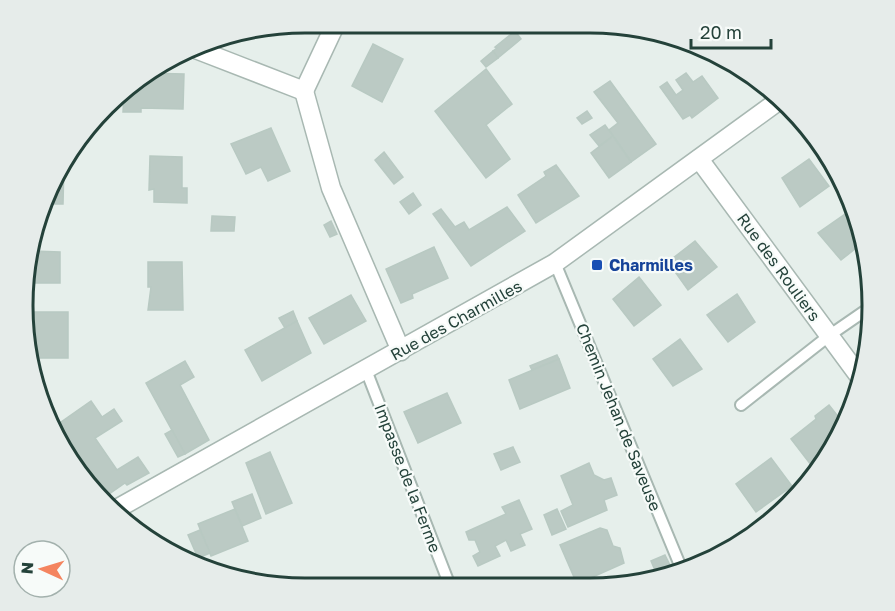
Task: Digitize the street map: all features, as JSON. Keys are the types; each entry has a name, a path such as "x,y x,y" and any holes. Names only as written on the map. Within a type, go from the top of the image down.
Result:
{"street":[{"path":"331,33 304,91 331,188 401,351"},
{"path":"205,53 304,91"},
{"name":"Rue des Charmilles","path":"122,506 555,263 773,105"},
{"name":"Rue des Rouliers","path":"699,159 854,370"}],"lane":[{"name":"Chemin Jehan de Saveuse","path":"555,263 679,563"},
{"path":"741,405 862,313"},
{"name":"Impasse de la Ferme","path":"366,370 447,578"}],"building":[{"path":"512,33 516,33 521,39 498,58 493,51 497,48 495,47"},
{"path":"373,44 403,59 382,102 352,86"},
{"path":"493,51 498,58 486,67 481,61"},
{"path":"486,69 512,104 486,125 510,159 486,178 435,111"},
{"path":"163,73 184,74 183,109 141,108 141,112 123,112 123,103 154,79"},
{"path":"686,73 693,82 702,76 718,98 692,118 690,115 683,119 660,87 667,82 676,95 683,90 676,80"},
{"path":"610,81 656,144 631,162 609,130 618,123 594,92"},
{"path":"587,111 592,118 582,124 577,118"},
{"path":"605,125 613,136 599,146 590,135"},
{"path":"271,128 290,171 268,181 261,167 246,174 231,144"},
{"path":"613,136 631,162 609,178 591,153"},
{"path":"384,152 403,177 394,184 375,160"},
{"path":"150,156 182,157 182,188 187,188 187,203 154,202 154,189 149,190"},
{"path":"809,159 829,186 800,207 782,178"},
{"path":"556,165 579,196 536,223 518,195 546,176 544,172"},
{"path":"64,180 63,204 53,204"},
{"path":"413,193 421,205 409,214 400,202"},
{"path":"507,207 525,231 471,266 433,214 441,209 455,227 464,222 469,230"},
{"path":"846,213 856,248 841,260 818,233"},
{"path":"212,216 235,217 234,231 211,231"},
{"path":"331,221 337,234 330,237 324,225"},
{"path":"695,241 717,267 688,290 668,262"},
{"path":"434,247 448,278 412,294 413,298 401,303 386,269"},
{"path":"38,251 60,252 60,283 34,283"},
{"path":"148,262 182,262 183,310 148,310 151,287 148,287"},
{"path":"639,277 661,305 634,326 613,299"},
{"path":"737,294 755,322 728,342 707,315"},
{"path":"351,295 366,321 324,344 309,318"},
{"path":"293,311 297,321 285,328 279,318"},
{"path":"33,312 68,312 68,358 38,358"},
{"path":"297,321 311,353 262,381 245,350"},
{"path":"680,339 702,369 673,386 653,359"},
{"path":"557,355 559,359 532,370 530,366"},
{"path":"559,359 570,388 520,409 509,380"},
{"path":"185,361 194,377 180,385 209,440 185,454 146,383"},
{"path":"447,393 461,423 418,443 404,412"},
{"path":"91,401 102,417 114,409 122,421 95,438 117,470 138,457 149,473 127,485 125,483 109,494 79,457 60,423"},
{"path":"829,405 838,417 811,465 791,439 816,419 815,416"},
{"path":"172,430 185,454 178,457 165,434"},
{"path":"513,447 520,462 501,470 494,454"},
{"path":"270,452 292,503 266,514 246,463"},
{"path":"771,458 792,486 756,512 736,484"},
{"path":"589,463 594,475 604,480 611,478 617,495 604,500 607,510 568,527 561,511 573,505 561,476"},
{"path":"252,494 261,518 242,526 232,502"},
{"path":"519,500 532,529 520,534 525,545 511,551 506,540 495,546 500,556 478,566 473,556 480,552 475,540 469,540 466,532 506,514 502,507"},
{"path":"235,509 248,541 211,556 198,524"},
{"path":"557,509 566,529 552,535 544,515"},
{"path":"600,528 607,530 613,546 620,548 624,563 590,578 574,578 560,545"},
{"path":"200,530 210,553 201,557 197,555 188,535"},
{"path":"665,555 670,566 655,570 651,561"}],"place":[{"name":"Charmilles","path":"597,265"}]}
